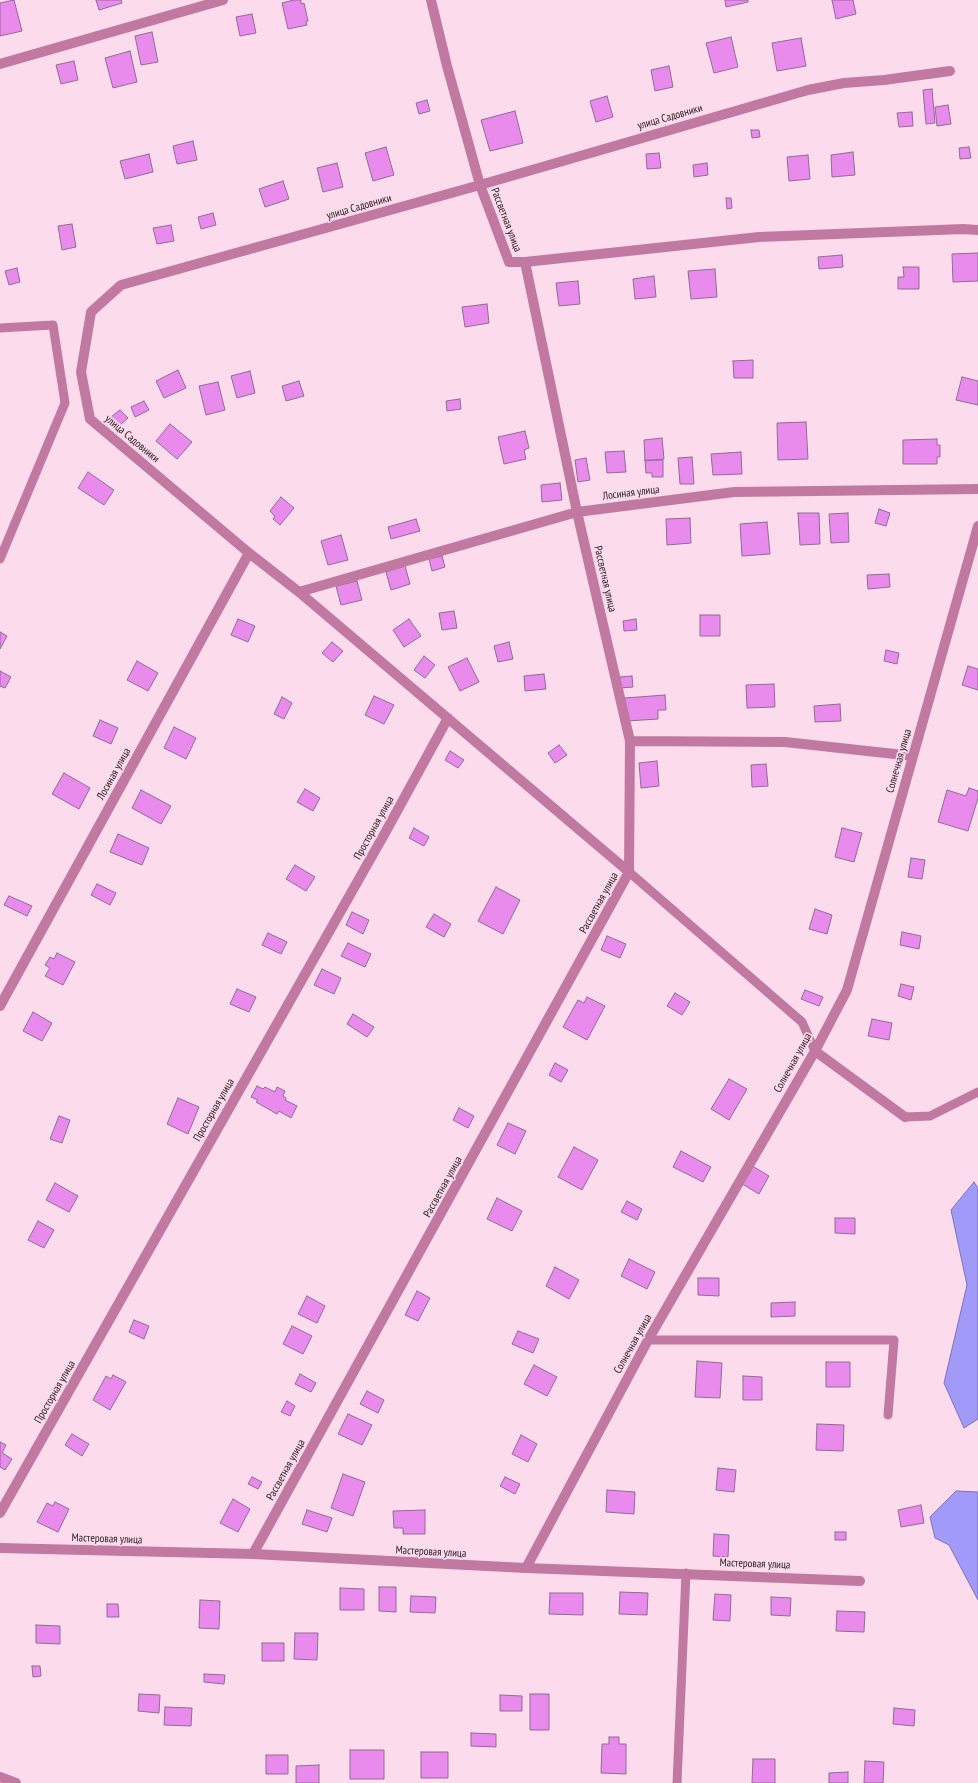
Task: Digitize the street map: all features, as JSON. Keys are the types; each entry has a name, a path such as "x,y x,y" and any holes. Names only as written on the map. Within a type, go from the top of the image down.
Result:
{"street":[{"path":"0,64 223,0"},
{"path":"431,0 447,66 480,185"},
{"name":"улица Садовники","path":"629,872 448,718 90,419 81,372 92,312 121,286 480,185 808,90 844,83 884,80 950,71"},
{"name":"Рассветная улица","path":"253,1554 629,872 630,741 577,512 525,262 509,262 480,185"},
{"path":"525,262 759,237 963,229 978,230"},
{"name":"Лосиная улица","path":"298,592 577,512 734,492 978,489"},
{"name":"Солнечная улица","path":"526,1568 648,1340 815,1051 847,990 978,526"},
{"name":"Лосиная улица","path":"0,1006 249,553"},
{"name":"Просторная улица","path":"0,1513 382,840 448,718"},
{"path":"630,741 785,742 913,756"},
{"path":"815,1051 905,1117"},
{"name":"Мастеровая улица","path":"0,1548 253,1554 526,1568 860,1580"},
{"path":"0,1777 16,1783"}],"lane":[{"path":"0,328 53,325 65,403 0,559"},
{"path":"629,872 802,1022 815,1051"},
{"path":"905,1117 930,1116 978,1092"},
{"path":"648,1340 894,1340 888,1415"},
{"path":"677,1783 686,1573"}],"shaded area":[{"path":"974,1182 978,1188 978,1419 964,1428 944,1383 967,1285 951,1210"},
{"path":"956,1491 978,1492 978,1600 949,1545 935,1538 930,1517"}],"building":[{"path":"14,0 22,31 0,36 0,3"},
{"path":"96,0 121,0 122,3 99,10"},
{"path":"301,0 301,4 304,3 308,21 306,21 307,25 288,29 282,3"},
{"path":"725,0 748,0 748,2 726,7"},
{"path":"832,0 853,0 856,14 836,19"},
{"path":"252,14 256,33 240,36 236,17"},
{"path":"152,32 158,62 141,65 135,36"},
{"path":"731,37 738,67 714,73 706,43"},
{"path":"801,38 806,66 777,71 772,43"},
{"path":"130,51 137,82 113,88 105,58"},
{"path":"74,61 78,80 61,84 56,65"},
{"path":"669,66 673,87 655,91 651,70"},
{"path":"932,89 935,123 926,124 923,90"},
{"path":"607,96 613,117 596,122 590,101"},
{"path":"427,100 430,111 419,114 416,103"},
{"path":"948,105 951,124 937,126 935,107"},
{"path":"515,111 523,143 490,151 481,120"},
{"path":"912,112 913,126 899,127 897,113"},
{"path":"751,130 759,130 760,137 752,138"},
{"path":"193,141 197,160 177,164 173,146"},
{"path":"386,147 394,175 373,181 365,153"},
{"path":"969,147 971,158 960,159 959,148"},
{"path":"853,152 855,175 832,177 831,155"},
{"path":"659,153 661,168 647,169 646,154"},
{"path":"149,154 153,172 125,179 120,161"},
{"path":"808,155 810,179 789,181 787,157"},
{"path":"337,163 343,187 323,192 317,168"},
{"path":"707,163 708,175 694,177 693,165"},
{"path":"283,181 289,199 265,207 259,189"},
{"path":"726,198 731,198 732,208 727,209"},
{"path":"213,213 216,225 201,229 198,217"},
{"path":"72,224 76,247 62,250 58,226"},
{"path":"171,225 174,241 157,244 153,228"},
{"path":"978,253 978,281 953,282 952,254"},
{"path":"842,255 843,267 819,269 818,257"},
{"path":"903,267 919,267 919,289 898,289 898,277 904,277"},
{"path":"17,268 20,282 9,285 5,271"},
{"path":"715,269 717,297 691,299 688,271"},
{"path":"654,276 656,297 635,299 633,279"},
{"path":"578,281 580,304 559,306 556,283"},
{"path":"487,304 489,323 465,327 462,307"},
{"path":"753,360 753,378 734,378 733,361"},
{"path":"178,370 186,388 164,398 156,381"},
{"path":"250,371 255,393 237,398 231,376"},
{"path":"962,377 978,381 978,405 956,400"},
{"path":"299,381 304,396 286,401 282,386"},
{"path":"218,382 225,410 206,415 199,386"},
{"path":"460,399 461,409 447,411 446,401"},
{"path":"144,401 149,410 135,417 131,407"},
{"path":"120,410 128,418 119,426 111,417"},
{"path":"806,422 808,459 778,460 777,423"},
{"path":"170,424 192,442 177,459 156,441"},
{"path":"525,431 529,448 524,450 526,459 504,464 498,437"},
{"path":"662,438 664,459 645,461 644,440"},
{"path":"937,439 937,445 940,445 940,457 937,457 937,464 903,464 903,440"},
{"path":"624,451 626,472 607,473 605,452"},
{"path":"741,452 742,474 713,475 711,454"},
{"path":"692,457 694,484 680,484 678,458"},
{"path":"586,458 590,480 578,482 575,460"},
{"path":"645,460 663,460 663,477 652,477 652,473 646,473"},
{"path":"88,472 114,490 104,505 78,488"},
{"path":"560,483 562,500 542,502 541,485"},
{"path":"281,497 294,508 280,525 273,519 275,516 270,511"},
{"path":"879,509 890,513 886,526 875,523"},
{"path":"798,513 819,513 820,544 800,545"},
{"path":"848,513 849,542 831,543 829,514"},
{"path":"690,518 691,543 667,545 666,519"},
{"path":"416,519 420,531 391,539 388,527"},
{"path":"767,522 770,554 742,556 740,524"},
{"path":"341,535 348,560 328,565 321,541"},
{"path":"442,556 445,567 432,571 429,559"},
{"path":"405,566 410,584 391,590 386,572"},
{"path":"889,574 890,587 868,589 867,575"},
{"path":"357,581 362,600 341,605 336,586"},
{"path":"454,611 457,628 442,630 439,613"},
{"path":"700,615 720,615 720,636 700,636"},
{"path":"238,619 255,626 248,642 231,635"},
{"path":"409,619 421,636 404,647 393,630"},
{"path":"636,619 637,630 624,631 623,621"},
{"path":"0,632 7,636 0,649"},
{"path":"332,642 343,651 333,662 322,653"},
{"path":"509,642 513,659 498,662 494,646"},
{"path":"886,650 899,653 897,664 884,661"},
{"path":"424,656 435,665 425,678 414,670"},
{"path":"467,658 479,682 460,691 448,667"},
{"path":"137,661 158,673 148,691 127,680"},
{"path":"968,666 978,669 978,690 962,685"},
{"path":"0,671 11,677 5,688 0,686"},
{"path":"544,674 546,689 525,691 524,676"},
{"path":"632,676 633,687 621,688 620,677"},
{"path":"774,684 775,707 747,708 746,685"},
{"path":"665,695 666,710 658,710 658,719 627,721 625,698"},
{"path":"374,696 394,705 384,724 365,715"},
{"path":"282,697 292,703 284,719 274,714"},
{"path":"840,704 841,721 815,722 814,706"},
{"path":"100,720 118,728 111,744 93,736"},
{"path":"174,727 196,738 186,759 164,748"},
{"path":"559,745 567,755 555,763 548,753"},
{"path":"450,751 464,760 458,768 445,760"},
{"path":"657,761 659,786 641,788 639,763"},
{"path":"766,764 768,786 752,787 751,765"},
{"path":"64,773 90,788 79,809 52,794"},
{"path":"969,788 978,791 978,798 968,831 938,822 947,790 966,796"},
{"path":"305,789 320,798 313,811 297,802"},
{"path":"141,790 171,806 161,824 132,808"},
{"path":"414,828 429,837 424,846 409,838"},
{"path":"842,828 862,833 854,862 835,857"},
{"path":"118,834 149,848 142,865 110,852"},
{"path":"911,858 925,860 922,879 908,877"},
{"path":"295,865 315,877 306,891 286,879"},
{"path":"97,884 116,893 110,905 91,895"},
{"path":"496,887 520,900 503,934 478,921"},
{"path":"9,896 32,906 27,916 4,905"},
{"path":"815,909 832,915 827,934 809,929"},
{"path":"352,912 369,920 363,934 346,925"},
{"path":"434,914 451,924 444,937 426,927"},
{"path":"902,932 921,936 919,949 900,945"},
{"path":"268,933 287,942 281,954 262,945"},
{"path":"607,936 626,944 620,958 601,950"},
{"path":"348,943 371,954 365,967 341,956"},
{"path":"57,953 75,962 63,985 45,976 50,968 45,965 50,957 54,959"},
{"path":"322,969 341,978 334,994 314,985"},
{"path":"901,984 914,987 911,1000 898,996"},
{"path":"237,989 256,997 249,1012 230,1004"},
{"path":"805,990 823,997 819,1006 801,999"},
{"path":"675,993 690,1002 682,1015 667,1006"},
{"path":"587,997 605,1006 587,1040 563,1027 578,1000 584,1003"},
{"path":"33,1012 52,1023 42,1041 23,1031"},
{"path":"353,1014 374,1027 367,1037 347,1024"},
{"path":"872,1019 892,1023 889,1040 868,1036"},
{"path":"555,1063 568,1070 561,1082 549,1075"},
{"path":"729,1079 747,1089 729,1120 711,1109"},
{"path":"257,1086 263,1089 265,1087 275,1092 277,1087 285,1091 283,1096 286,1098 285,1100 297,1106 291,1118 279,1111 277,1114 256,1102 258,1100 251,1097"},
{"path":"178,1098 199,1107 188,1134 167,1124"},
{"path":"459,1108 474,1116 468,1128 453,1120"},
{"path":"59,1116 70,1120 62,1143 50,1139"},
{"path":"508,1123 526,1131 515,1154 497,1145"},
{"path":"574,1147 598,1160 582,1190 558,1177"},
{"path":"681,1151 711,1167 703,1182 673,1167"},
{"path":"749,1164 769,1176 759,1194 739,1182"},
{"path":"55,1183 78,1196 69,1212 46,1200"},
{"path":"497,1198 522,1211 512,1231 487,1219"},
{"path":"627,1201 642,1209 637,1220 621,1212"},
{"path":"835,1218 855,1218 855,1234 835,1233"},
{"path":"38,1221 54,1230 44,1248 28,1240"},
{"path":"629,1259 655,1272 647,1289 621,1276"},
{"path":"555,1267 579,1280 569,1299 546,1286"},
{"path":"698,1278 719,1278 719,1296 698,1295"},
{"path":"417,1291 430,1298 418,1321 405,1315"},
{"path":"307,1296 325,1306 317,1323 298,1314"},
{"path":"795,1302 795,1316 771,1317 771,1303"},
{"path":"134,1320 149,1326 144,1339 129,1332"},
{"path":"292,1326 312,1336 303,1354 283,1344"},
{"path":"518,1331 539,1339 533,1353 512,1344"},
{"path":"697,1361 722,1363 720,1398 695,1397"},
{"path":"826,1362 850,1362 850,1387 826,1387"},
{"path":"534,1365 557,1377 547,1396 524,1384"},
{"path":"300,1374 316,1383 311,1392 295,1384"},
{"path":"113,1375 126,1382 110,1410 93,1400 106,1376 111,1379"},
{"path":"743,1376 762,1377 762,1400 743,1400"},
{"path":"367,1391 384,1400 378,1413 360,1404"},
{"path":"287,1401 295,1406 290,1416 281,1412"},
{"path":"348,1414 372,1425 362,1445 338,1434"},
{"path":"817,1424 844,1425 843,1451 816,1450"},
{"path":"72,1434 89,1444 82,1456 65,1445"},
{"path":"521,1435 537,1444 528,1462 512,1454"},
{"path":"0,1442 6,1445 2,1453 12,1459 5,1470 0,1467"},
{"path":"718,1468 736,1470 734,1492 716,1490"},
{"path":"343,1474 365,1482 353,1516 331,1508"},
{"path":"252,1477 262,1482 258,1489 248,1484"},
{"path":"505,1477 520,1484 515,1494 500,1486"},
{"path":"607,1490 635,1492 634,1514 606,1512"},
{"path":"233,1499 250,1509 238,1532 220,1523"},
{"path":"55,1502 69,1509 58,1532 37,1522 47,1503 53,1506"},
{"path":"921,1505 924,1523 901,1527 898,1510"},
{"path":"307,1510 332,1518 327,1532 302,1524"},
{"path":"425,1510 425,1534 403,1534 403,1528 394,1528 393,1511"},
{"path":"835,1532 846,1532 846,1540 835,1540"},
{"path":"714,1534 729,1535 728,1557 713,1556"},
{"path":"379,1587 396,1587 396,1612 379,1611"},
{"path":"340,1588 364,1589 364,1610 340,1610"},
{"path":"620,1592 648,1593 647,1615 619,1614"},
{"path":"550,1593 583,1593 583,1615 549,1614"},
{"path":"715,1594 731,1595 730,1621 713,1620"},
{"path":"411,1596 436,1597 435,1613 410,1612"},
{"path":"771,1597 791,1598 790,1616 771,1615"},
{"path":"200,1600 220,1601 219,1629 199,1628"},
{"path":"107,1604 118,1604 119,1617 107,1617"},
{"path":"837,1611 865,1612 864,1632 836,1631"},
{"path":"36,1625 60,1626 60,1644 36,1643"},
{"path":"295,1633 318,1633 317,1660 294,1659"},
{"path":"262,1643 284,1643 284,1661 262,1661"},
{"path":"32,1666 40,1666 41,1676 33,1677"},
{"path":"204,1674 225,1675 224,1684 204,1682"},
{"path":"139,1694 160,1695 159,1713 138,1711"},
{"path":"530,1694 549,1694 549,1730 530,1730"},
{"path":"500,1695 522,1696 522,1711 500,1711"},
{"path":"165,1707 192,1708 191,1726 164,1725"},
{"path":"894,1708 915,1710 914,1726 893,1724"},
{"path":"471,1733 496,1734 496,1747 471,1746"},
{"path":"609,1737 619,1737 619,1744 626,1744 626,1774 601,1773 602,1744 609,1744"},
{"path":"350,1750 384,1750 384,1779 350,1779"},
{"path":"421,1752 448,1752 448,1778 421,1778"},
{"path":"266,1755 288,1755 288,1774 266,1774"},
{"path":"753,1759 775,1759 775,1783 752,1783"},
{"path":"865,1761 884,1762 883,1783 864,1783"},
{"path":"319,1765 319,1783 296,1783 296,1766"},
{"path":"848,1772 848,1783 829,1783 829,1773"}]}
